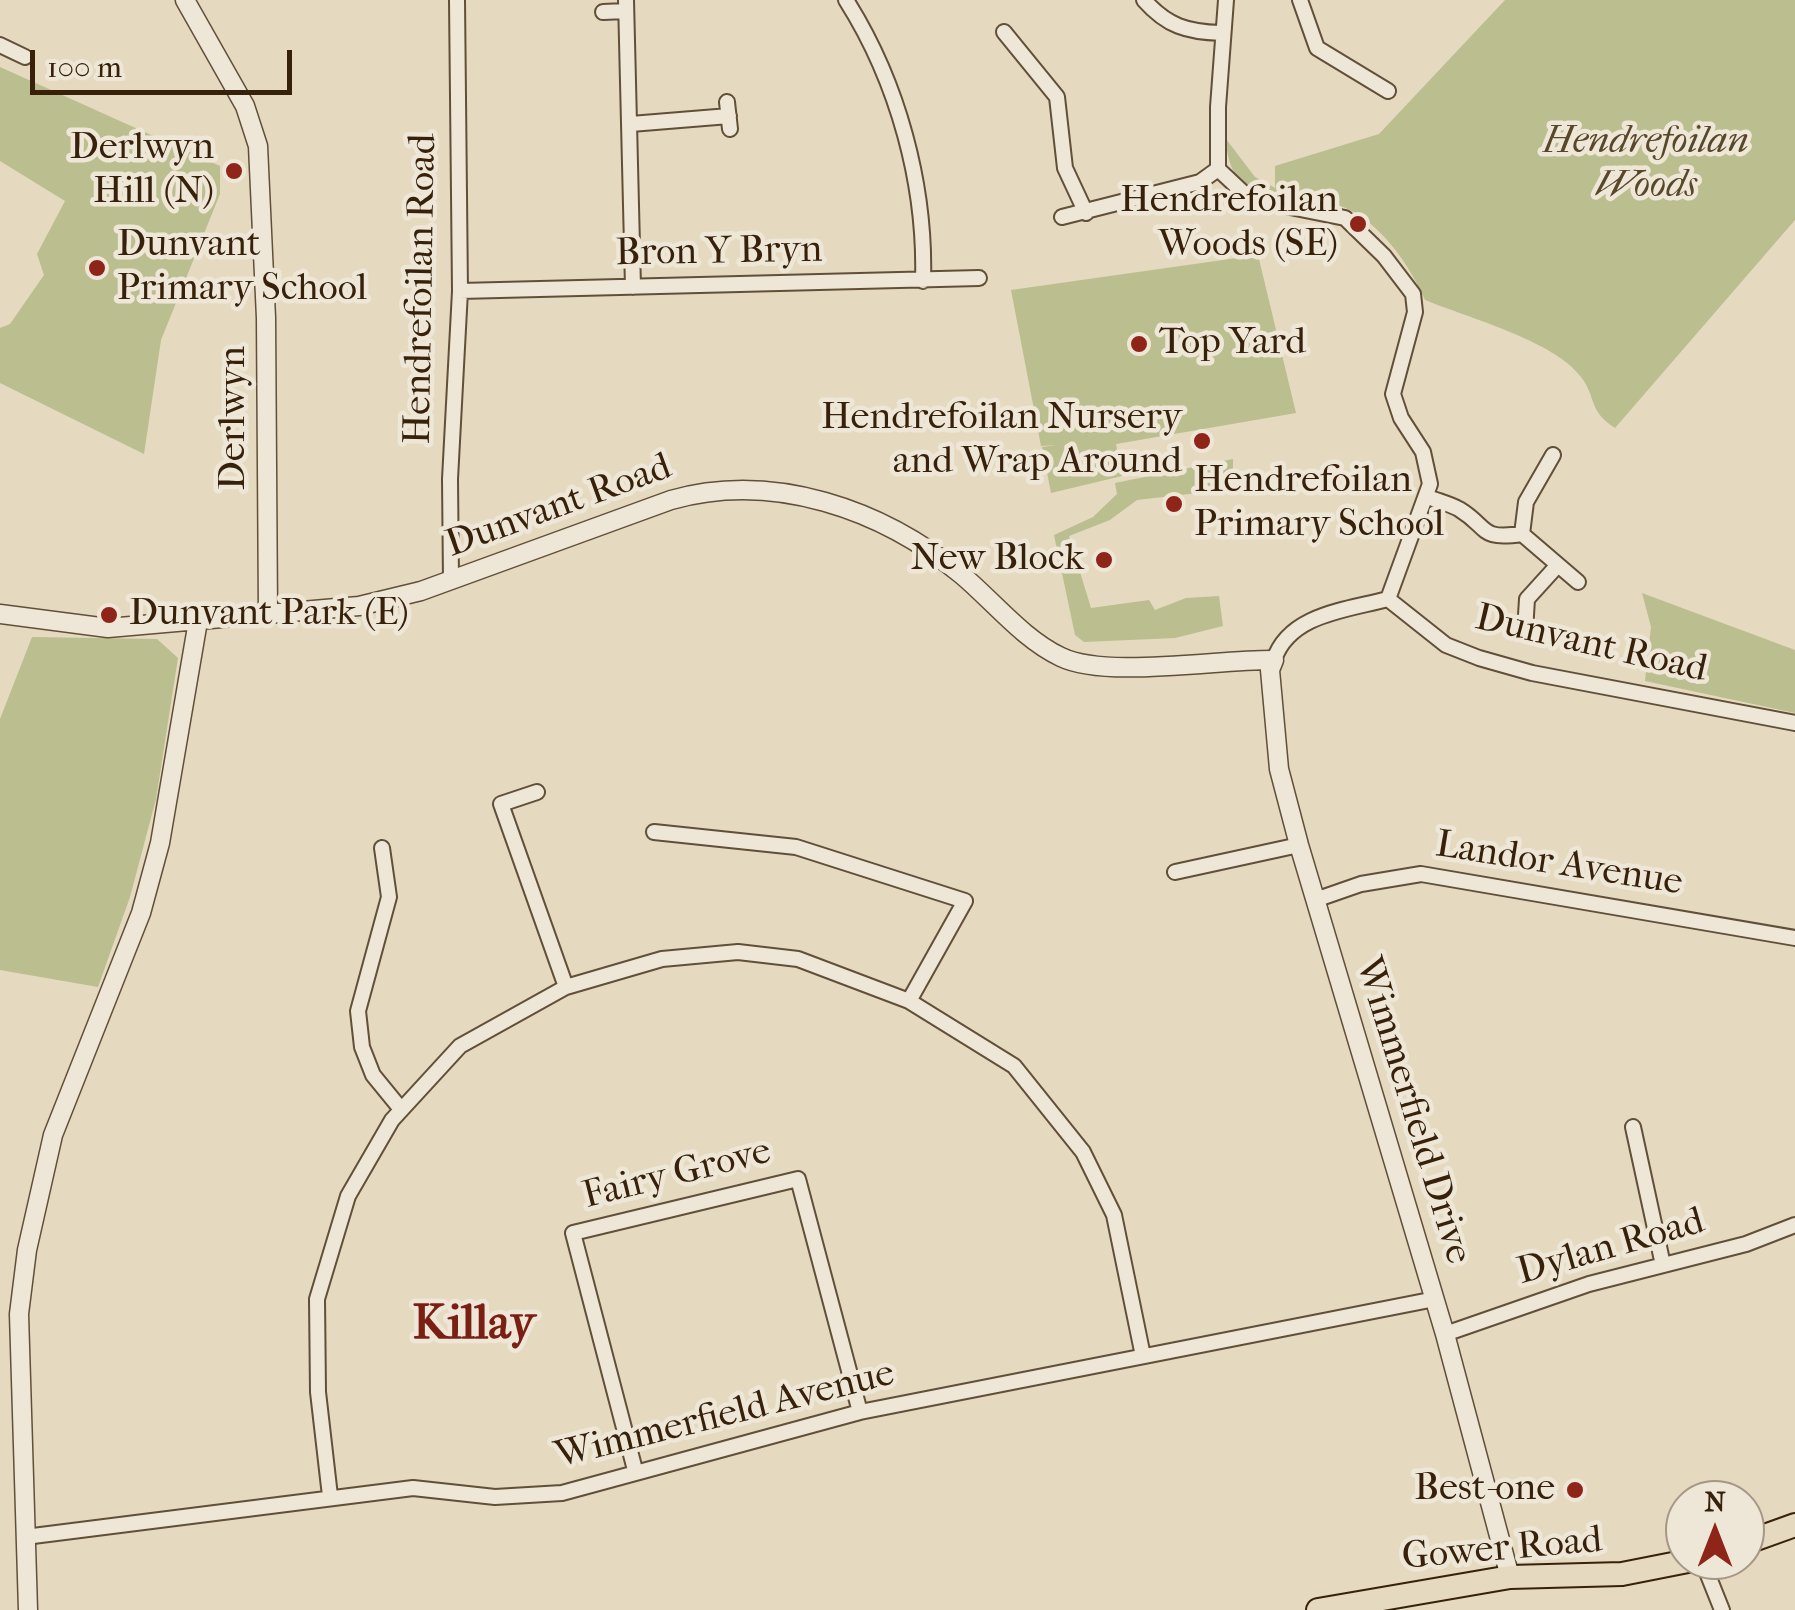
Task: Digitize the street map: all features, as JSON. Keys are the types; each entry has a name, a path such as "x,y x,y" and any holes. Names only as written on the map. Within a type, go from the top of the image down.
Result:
{"main road":[{"path":"1765,1536 1795,1526"},
{"name":"Gower Road","path":"1318,1610 1510,1578 1622,1574 1665,1566"}],"street":[{"name":"Derlwyn","path":"184,0 237,91 258,146 266,318 268,614"},
{"name":"Hendrefoilan Road","path":"451,580 450,479 460,291 457,0"},
{"path":"846,0 861,24 904,128 924,228 923,281"},
{"path":"1144,0 1162,20 1186,32 1221,33"},
{"path":"1226,0 1221,33 1218,169 1250,200 1345,218 1384,256 1412,294 1414,330 1394,380 1393,394 1430,470 1428,497 1388,599 1308,620 1284,638 1274,660"},
{"path":"1300,0 1316,48 1388,91"},
{"path":"603,12 626,6 633,288"},
{"path":"1004,32 1057,97 1065,168 1086,213"},
{"path":"0,45 25,57"},
{"path":"631,124 728,115"},
{"path":"1062,217 1200,182 1218,169"},
{"name":"Bron Y Bryn","path":"460,291 980,278"},
{"path":"1522,534 1526,502 1553,455"},
{"name":"Dunvant Road","path":"0,614 108,628 388,601 701,492 775,494 841,506 884,522 952,567 1036,641 1079,664 1274,660"},
{"path":"1428,497 1460,510 1484,534 1497,538 1522,534"},
{"path":"1522,534 1578,582"},
{"path":"1525,631 1527,599 1557,566"},
{"name":"Dunvant Road","path":"1388,599 1446,644 1479,658 1532,673 1795,723"},
{"path":"28,1610 19,1314 37,1192 71,1084 141,913 160,844 198,622"},
{"name":"Wimmerfield Drive","path":"1274,660 1270,670 1279,769 1445,1334 1510,1578"},
{"path":"538,792 501,804 566,987"},
{"path":"654,832 796,847 965,901 909,1001"},
{"path":"1174,872 1299,844"},
{"path":"382,848 389,897 358,1011 362,1047 373,1075 400,1108"},
{"name":"Landor Avenue","path":"1316,900 1361,884 1421,874 1795,938"},
{"path":"330,1496 318,1392 317,1299 348,1196 400,1108 460,1046 566,987 662,959 738,952 798,959 909,1001 1014,1066 1083,1152 1114,1215 1143,1356"},
{"path":"1632,1126 1663,1265"},
{"name":"Fairy Grove","path":"635,1470 573,1233 798,1178 860,1412"},
{"name":"Dylan Road","path":"1445,1334 1589,1284 1746,1244 1795,1225"},
{"name":"Wimmerfield Avenue","path":"25,1538 413,1488 495,1497 562,1493 635,1470 860,1412 1434,1299"},
{"path":"1710,1580 1722,1610"}],"green space":[{"name":"Hendrefoilan Woods","path":"1505,0 1795,0 1795,220 1615,428 1597,410 1581,377 1569,364 1509,331 1425,300 1396,250 1364,219 1333,204 1255,191 1241,181 1231,165 1226,139 1255,177 1275,188 1275,166 1379,134"},
{"name":"Dunvant Primary School","path":"0,67 220,166 220,194 161,340 144,454 0,383 0,328 10,324 44,275 37,254 65,201 0,161"},
{"path":"1258,255 1296,413 1116,444 1122,476 1051,493 1042,447 1056,445 1041,446 1011,290"},
{"path":"1233,459 1233,479 1224,490 1137,500 1110,520 1069,536 1091,608 1149,600 1155,610 1186,598 1219,596 1223,626 1175,638 1084,642 1075,635 1054,535 1093,517 1117,494 1115,483"},
{"path":"1642,593 1795,650 1795,713 1645,681 1651,627"},
{"path":"32,637 157,639 178,658 156,799 130,897 98,987 0,970 0,719"}],"place":[{"name":"Derlwyn Hill (N)","path":"234,171"},
{"name":"Hendrefoilan Woods (SE)","path":"1358,224"},
{"name":"Dunvant Primary School","path":"97,268"},
{"name":"Top Yard","path":"1139,344"},
{"name":"Hendrefoilan Nursery and Wrap Around","path":"1202,441"},
{"name":"Hendrefoilan Primary School","path":"1174,504"},
{"name":"New Block","path":"1104,560"},
{"name":"Dunvant Park (E)","path":"109,615"},
{"name":"Best-one","path":"1575,1490"}],"district":[{"name":"Killay","path":"474,1326"}]}
